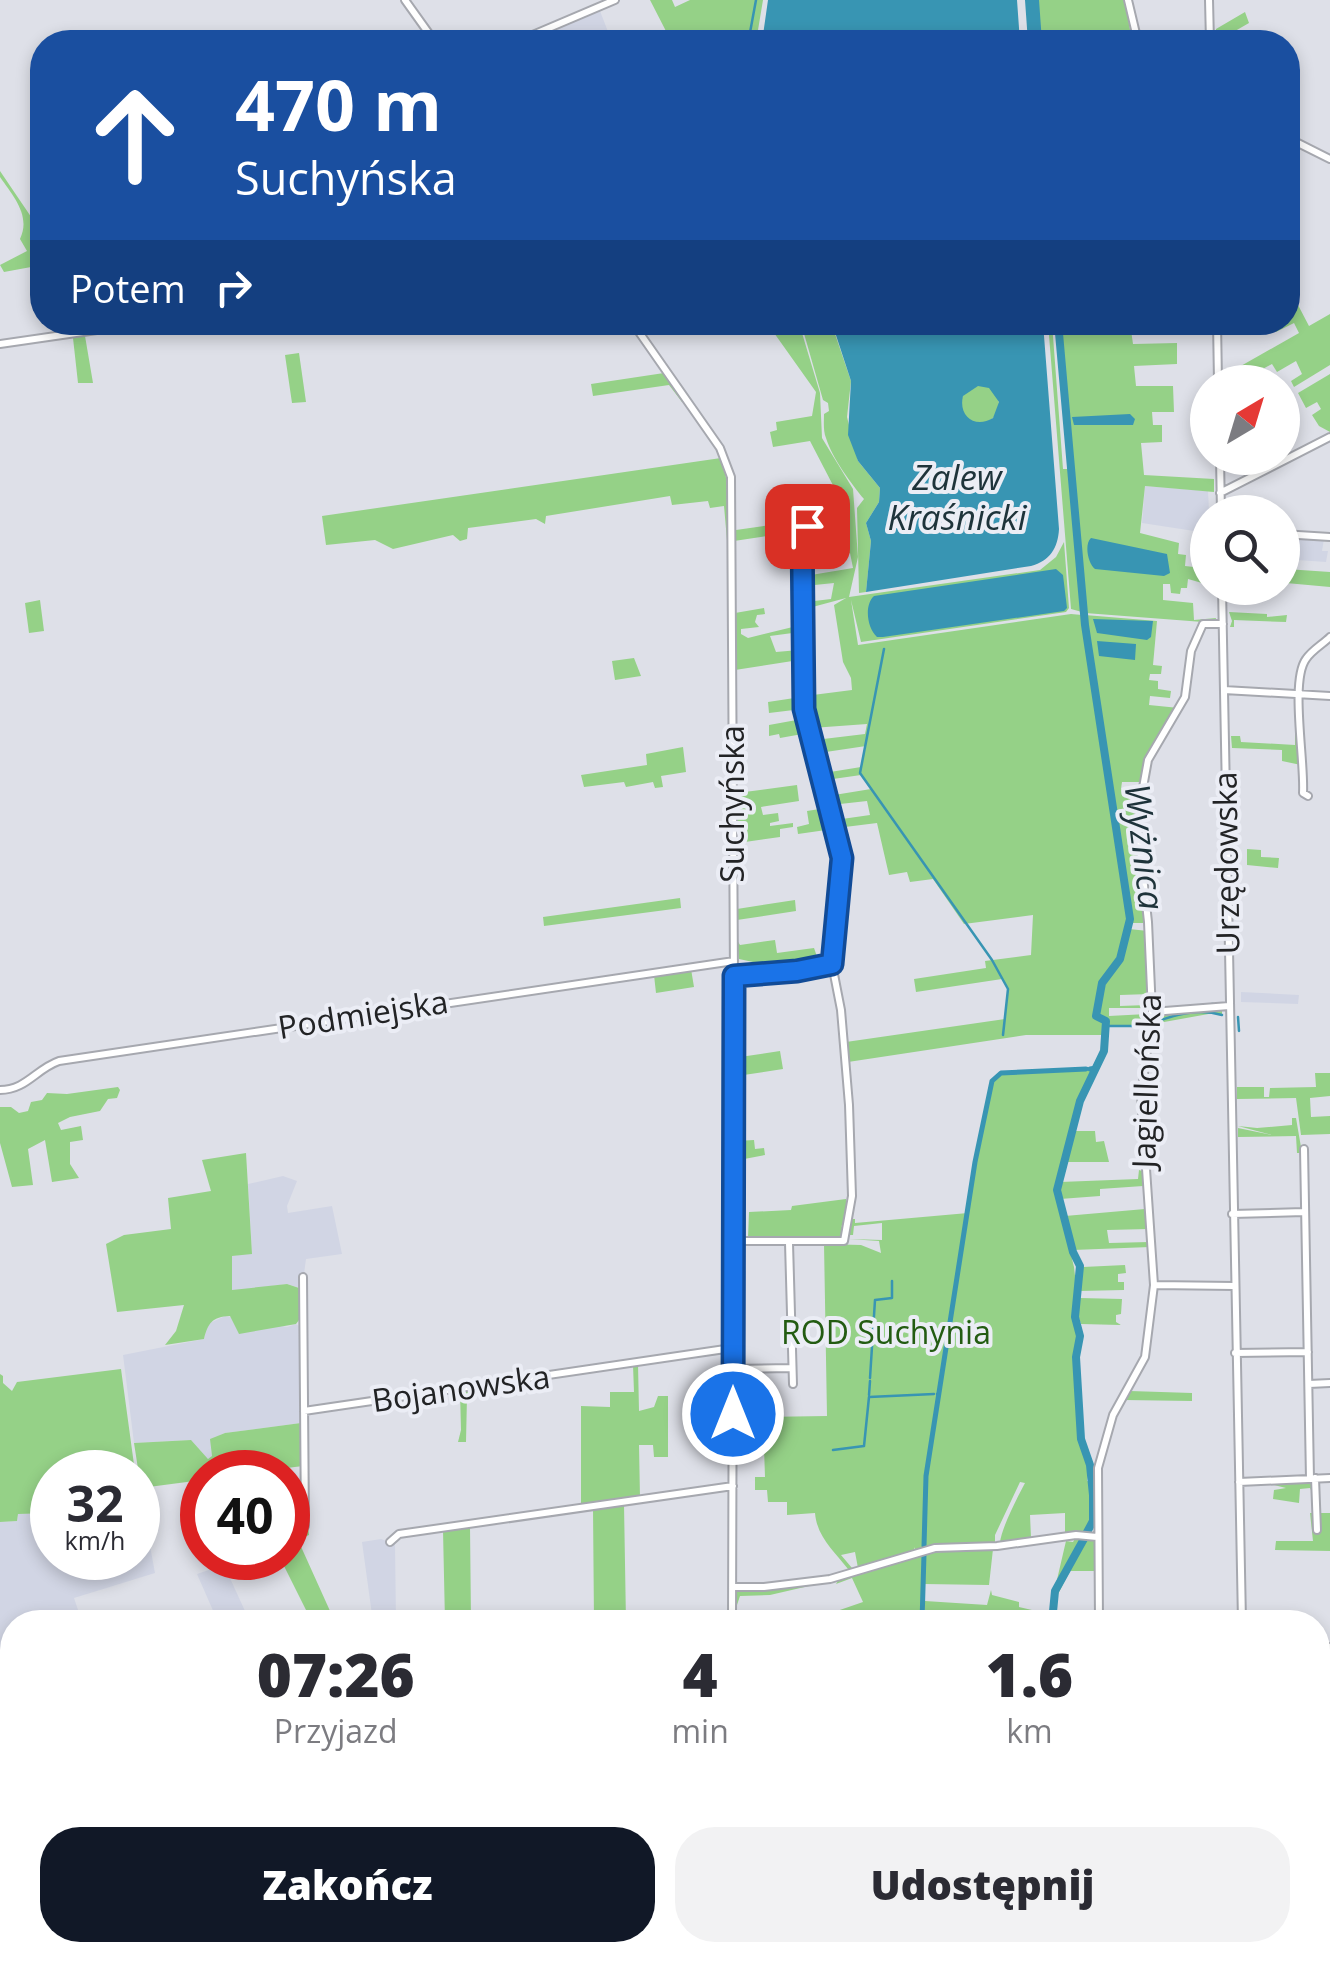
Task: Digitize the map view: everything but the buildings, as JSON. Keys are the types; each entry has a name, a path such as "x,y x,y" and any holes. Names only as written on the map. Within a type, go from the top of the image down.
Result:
{"street":[{"path":"406,0 427,30"},
{"path":"544,30 614,0"},
{"path":"1128,0 1135,30"},
{"path":"1209,0 1210,30"},
{"path":"1300,144 1330,159"},
{"path":"0,344 62,335"},
{"name":"Suchyńska","path":"641,335 726,458 731,477 733,1241"},
{"path":"1216,335 1217,365"},
{"path":"1220,475 1220,494 1330,437"},
{"path":"732,1610 733,1241 846,1241 852,1196 845,1062 832,964 842,858 804,709 801,662 802,530 822,520"},
{"path":"1300,535 1330,537"},
{"name":"Urzędowska","path":"1222,605 1242,1610"},
{"name":"Jagiellońska","path":"1099,1610 1100,1460 1112,1415 1145,1357 1154,1286 1141,1096 1152,1012 1138,830 1145,769 1156,742 1184,700 1190,651 1198,628 1202,624 1223,624"},
{"path":"1306,796 1297,694 1305,660 1330,637"},
{"path":"1224,690 1330,696"},
{"name":"Podmiejska","path":"0,1090 22,1086 59,1061 734,961"},
{"path":"734,976 832,964"},
{"path":"1152,1012 1229,1006"},
{"path":"1304,1149 1316,1530"},
{"path":"1232,1214 1306,1213"},
{"path":"789,1243 793,1384"},
{"path":"303,1276 304,1450"},
{"path":"1154,1286 1234,1286"},
{"name":"Bojanowska","path":"304,1411 732,1348"},
{"path":"1236,1354 1308,1352"},
{"path":"733,1369 790,1368"},
{"path":"1309,1384 1330,1383"},
{"path":"1239,1482 1330,1478"},
{"path":"390,1542 399,1534 733,1486"},
{"path":"732,1587 830,1579 929,1549 1097,1537"}],"shaded area":[{"path":"600,11 607,30 555,30"},
{"path":"1145,486 1208,491 1208,495 1190,495 1190,530 1142,523"},
{"path":"1300,537 1324,539 1322,551 1328,551 1326,562 1300,560"},
{"path":"1241,992 1299,995 1298,1004 1241,1002"},
{"path":"283,1176 297,1181 288,1213 332,1206 342,1254 306,1259 302,1289 287,1284 232,1291 232,1256 252,1253 248,1184"},
{"path":"225,1316 287,1327 296,1324 302,1328 301,1423 225,1433 211,1439 212,1450 199,1450 190,1440 134,1443 123,1355 204,1339 208,1324"},
{"path":"18,1514 30,1514 30,1580 132,1580 74,1598 78,1610 0,1610 0,1522 17,1521"},
{"path":"381,1539 395,1544 396,1610 371,1610 362,1542"},
{"path":"200,1580 231,1580 245,1610 213,1610"}],"green space":[{"path":"650,0 672,0 675,7 690,0 763,0 758,30 665,30"},
{"path":"1036,0 1125,0 1130,30 1039,30"},
{"path":"1245,12 1249,23 1237,30 1216,29"},
{"path":"0,171 30,215 30,267 4,272 0,265 27,251 20,239 22,215"},
{"path":"1300,309 1309,326 1330,314 1330,365 1300,383 1302,374 1296,361 1289,365 1243,365 1300,335"},
{"path":"776,335 803,335 820,393 822,438 853,489 858,557 849,597 1040,570 1056,557 1064,542 1069,608 1066,612 861,642 851,600 858,645 1071,614 1082,615 1083,623 1085,615 1157,621 1153,665 1162,666 1161,674 1150,674 1149,680 1158,681 1158,689 1171,691 1170,698 1150,696 1149,705 1179,708 1156,741 1141,782 1122,782 1121,789 1140,791 1137,835 1147,923 1130,923 1129,929 1148,931 1150,994 1120,995 1120,1006 1150,1008 1109,1008 1109,1016 1147,1014 1149,1025 1108,1025 1107,1035 1026,1035 848,1062 846,1042 1005,1019 1008,989 1002,979 916,992 914,979 986,968 985,961 1031,955 1033,915 964,924 933,879 910,882 907,872 889,875 877,823 837,828 835,820 870,815 867,801 831,805 828,796 871,789 861,775 826,780 824,773 861,767 866,746 819,753 815,740 865,734 867,724 812,728 805,696 852,690 843,662 834,605 846,598 805,609 806,602 831,599 834,583 805,586 805,576 853,568 850,553 832,555 828,528 803,532 826,518 844,515 842,496 828,498 828,506 822,499 816,500 817,518 806,524 801,533 800,560 799,545 783,547 780,531 734,541 734,518 736,530 812,519 811,498 837,493 810,441 773,447 770,432 777,430 776,422 812,416 816,392"},
{"path":"804,335 835,335 851,381 847,417 858,461 880,488 879,502 866,523 871,541 866,592 859,593 857,508 864,499 838,463 826,438 824,414 829,411"},
{"path":"1049,335 1053,335 1063,469 1069,469 1082,612 1071,609"},
{"path":"1060,335 1132,335 1133,344 1177,343 1177,364 1134,366 1136,386 1173,386 1174,412 1152,412 1153,425 1162,425 1162,442 1141,443 1144,475 1214,479 1214,492 1145,486 1140,533 1179,543 1178,554 1186,555 1190,580 1180,594 1171,593 1170,584 1163,584 1163,600 1190,603 1194,620 1216,618 1215,622 1085,613"},
{"path":"85,336 93,383 78,383 73,338"},
{"path":"299,353 306,402 292,403 285,355"},
{"path":"664,373 684,401 669,385 593,396 591,384"},
{"path":"1330,374 1330,432 1319,426 1312,415 1321,409 1317,402 1306,408 1300,392"},
{"path":"980,385 993,391 999,404 993,417 980,423 967,417 961,404 967,391"},
{"path":"721,458 728,499 727,540 724,506 710,508 708,501 672,505 670,496 546,516 545,524 536,519 468,528 467,539 460,541 453,535 393,549 375,540 326,545 322,516"},
{"path":"1300,570 1330,572 1330,587 1300,584"},
{"path":"40,600 44,631 29,633 25,603"},
{"path":"764,608 765,614 757,615 755,622 759,627 741,629 741,634 748,638 801,625 800,632 770,636 776,652 799,650 799,660 735,670 735,613"},
{"path":"1229,612 1267,617 1287,615 1286,622 1234,620 1234,627 1230,627"},
{"path":"634,658 641,676 615,680 612,661"},
{"path":"800,682 802,709 769,713 768,702 801,697"},
{"path":"802,711 808,733 769,736 769,725 802,719"},
{"path":"1295,724 1301,765 1282,761 1282,750 1232,748 1231,736 1240,736 1241,742 1295,745"},
{"path":"683,747 686,772 661,776 663,787 655,788 653,782 626,787 624,782 584,787 581,775 647,765 646,754"},
{"path":"797,785 799,801 761,807 763,815 778,813 779,821 770,826 793,823 793,827 780,829 780,837 738,843 737,793"},
{"path":"826,808 833,829 798,834 797,827 809,824 807,811"},
{"path":"1247,849 1261,850 1261,857 1279,858 1278,868 1247,865"},
{"path":"680,898 681,908 544,926 543,917"},
{"path":"795,900 796,911 737,920 737,909"},
{"path":"737,940 740,945 775,940 777,953 814,948 820,965 756,974 753,962 739,959"},
{"path":"691,969 694,987 656,993 654,975"},
{"path":"1222,1008 1222,1016 1214,1013 1153,1024 1153,1019 1171,1012"},
{"path":"737,1049 740,1057 780,1051 783,1069 737,1076"},
{"name":"ROD Suchynia","path":"1094,1068 1078,1102 1055,1190 1074,1267 1080,1440 1089,1467 1087,1481 1092,1482 1093,1520 1085,1534 1057,1536 1065,1533 1065,1513 1030,1515 1031,1538 1039,1537 1000,1543 1025,1483 1020,1482 995,1542 925,1547 927,1476 955,1292 925,1476 923,1549 914,1547 914,1551 858,1568 855,1552 841,1555 852,1568 841,1573 848,1569 823,1537 815,1513 787,1515 787,1502 768,1502 767,1490 755,1490 755,1477 765,1477 764,1448 735,1447 736,1426 758,1427 759,1417 827,1416 824,1244 861,1245 881,1253 879,1241 849,1239 882,1240 882,1223 854,1226 853,1235 849,1235 851,1219 855,1223 968,1213 992,1081 1001,1073"},
{"path":"1315,1073 1330,1073 1330,1096 1310,1098 1311,1117 1330,1116 1330,1134 1301,1135 1296,1098 1237,1099 1237,1087 1264,1087 1264,1097 1269,1097 1270,1088 1316,1087"},
{"path":"118,1087 117,1098 108,1099 100,1111 58,1123 61,1130 81,1126 83,1140 70,1142 70,1164 79,1178 52,1182 45,1140 28,1149 33,1185 12,1187 0,1143 0,1107 11,1107 19,1113 28,1111 31,1102 42,1100 47,1093"},
{"path":"1292,1118 1296,1118 1302,1153 1297,1153 1296,1136 1238,1137 1238,1128 1272,1135 1238,1126 1292,1125"},
{"path":"1074,1131 1095,1131 1096,1142 1104,1141 1109,1162 1065,1162"},
{"path":"754,1140 755,1149 764,1148 765,1155 739,1160 736,1199 736,1141"},
{"path":"246,1153 252,1254 232,1256 232,1290 287,1284 302,1289 302,1316 296,1324 239,1334 230,1316 219,1318 207,1329 204,1339 165,1345 176,1331 184,1305 117,1312 106,1244 124,1235 171,1229 168,1198 211,1191 202,1160"},
{"path":"1139,1170 1143,1186 1100,1189 1100,1196 1060,1199 1060,1182 1138,1179"},
{"path":"846,1199 847,1224 841,1226 845,1228 842,1240 748,1237 749,1212 791,1210 792,1206"},
{"path":"1145,1209 1148,1229 1107,1230 1109,1243 1149,1242 1150,1247 1073,1250 1065,1216"},
{"path":"1080,1262 1083,1267 1125,1265 1126,1273 1118,1274 1124,1290 1079,1291"},
{"path":"1080,1298 1122,1299 1121,1314 1116,1315 1116,1322 1121,1325 1081,1324 1077,1312"},
{"path":"638,1364 639,1411 654,1407 658,1396 668,1396 668,1457 654,1457 653,1445 639,1445 640,1498 581,1507 581,1406 610,1407 610,1392 634,1392 633,1365"},
{"path":"121,1369 132,1450 30,1450 30,1514 18,1514 17,1521 0,1522 0,1374 12,1391 17,1382"},
{"path":"493,1386 467,1396 466,1442 458,1442 460,1391"},
{"path":"1130,1391 1192,1393 1192,1401 1124,1400"},
{"path":"301,1423 302,1450 211,1450 210,1439 225,1433"},
{"path":"191,1440 200,1450 180,1450 180,1483 160,1486 160,1450 135,1450 134,1443"},
{"path":"1313,1482 1313,1494 1310,1488 1300,1489 1299,1503 1273,1499 1274,1490 1286,1488 1274,1485"},
{"path":"624,1504 626,1610 594,1610 593,1508"},
{"path":"1310,1513 1330,1513 1330,1551 1275,1550 1276,1541 1313,1541"},
{"path":"470,1526 471,1610 445,1610 443,1530"},
{"path":"1076,1537 1096,1541 1097,1582 1095,1571 1070,1571 1056,1598 1056,1610 1050,1610 1066,1541 1073,1542"},
{"path":"993,1549 989,1585 924,1584 921,1610 840,1610 863,1602 852,1578 836,1584 839,1579 926,1553"},
{"path":"310,1567 330,1610 306,1610 291,1580 310,1580"},
{"path":"835,1580 770,1595 740,1596 735,1610 738,1589"},
{"path":"991,1590 992,1595 1019,1602 1019,1607 1032,1610 925,1610 925,1601 987,1605"}],"water":[{"path":"768,0 1017,0 1019,30 764,30"},
{"name":"Zalew Kraśnicki","path":"836,335 1044,335 1059,529 1055,548 1031,566 866,592 871,541 866,523 879,502 880,488 858,461 848,435 851,381","holes":["978,386 989,388 999,402 993,418 980,422 969,419 962,403 963,396"]},
{"path":"1130,414 1135,419 1133,425 1074,425 1072,417"},
{"path":"1091,538 1167,554 1170,573 1164,576 1095,569 1088,554"},
{"path":"1056,569 1063,575 1067,608 1064,611 883,637 877,637 869,622 869,605 874,596"},
{"path":"1093,619 1153,621 1151,637 1147,640 1097,633"},
{"path":"1097,641 1136,644 1135,660 1099,656"}],"waterway":[{"path":"750,30 756,0"},
{"name":"Wyżnica","path":"1029,0 1031,30"},
{"name":"Wyżnica","path":"1035,0 1037,30"},
{"name":"Wyżnica","path":"1059,335 1085,625 1130,919 1120,959 1102,983 1096,1016 1106,1021 1104,1051 1080,1101 1057,1190 1080,1266 1075,1317 1080,1336 1076,1357 1081,1439 1090,1465 1093,1495 1093,1521 1086,1534"},
{"path":"884,649 860,773 992,960 1008,989 1003,1035"},
{"path":"1181,1007 1213,1004"},
{"path":"1152,1024 1187,1013 1222,1015"},
{"path":"1238,1017 1239,1031"},
{"path":"1106,1026 1147,1026"},
{"name":"Wyżnica","path":"1090,1069 1096,1068"},
{"path":"924,1546 926,1476 975,1162 992,1081 1001,1073 1086,1069"},
{"path":"730,1089 730,1106"},
{"path":"730,1111 730,1120"},
{"path":"730,1125 730,1137"},
{"path":"730,1151 730,1199"},
{"path":"730,1204 730,1211"},
{"path":"730,1220 730,1234"},
{"path":"870,1378 875,1300 892,1298 892,1281"},
{"path":"869,1395 870,1381"},
{"path":"833,1450 864,1446 869,1397 934,1394"},
{"name":"Wyżnica","path":"1053,1610 1055,1591 1085,1537"},
{"path":"922,1610 924,1554"}],"route":[{"path":"733,1414 734,976 832,964 842,871 836,830 804,709 802,528 807,526"}]}
